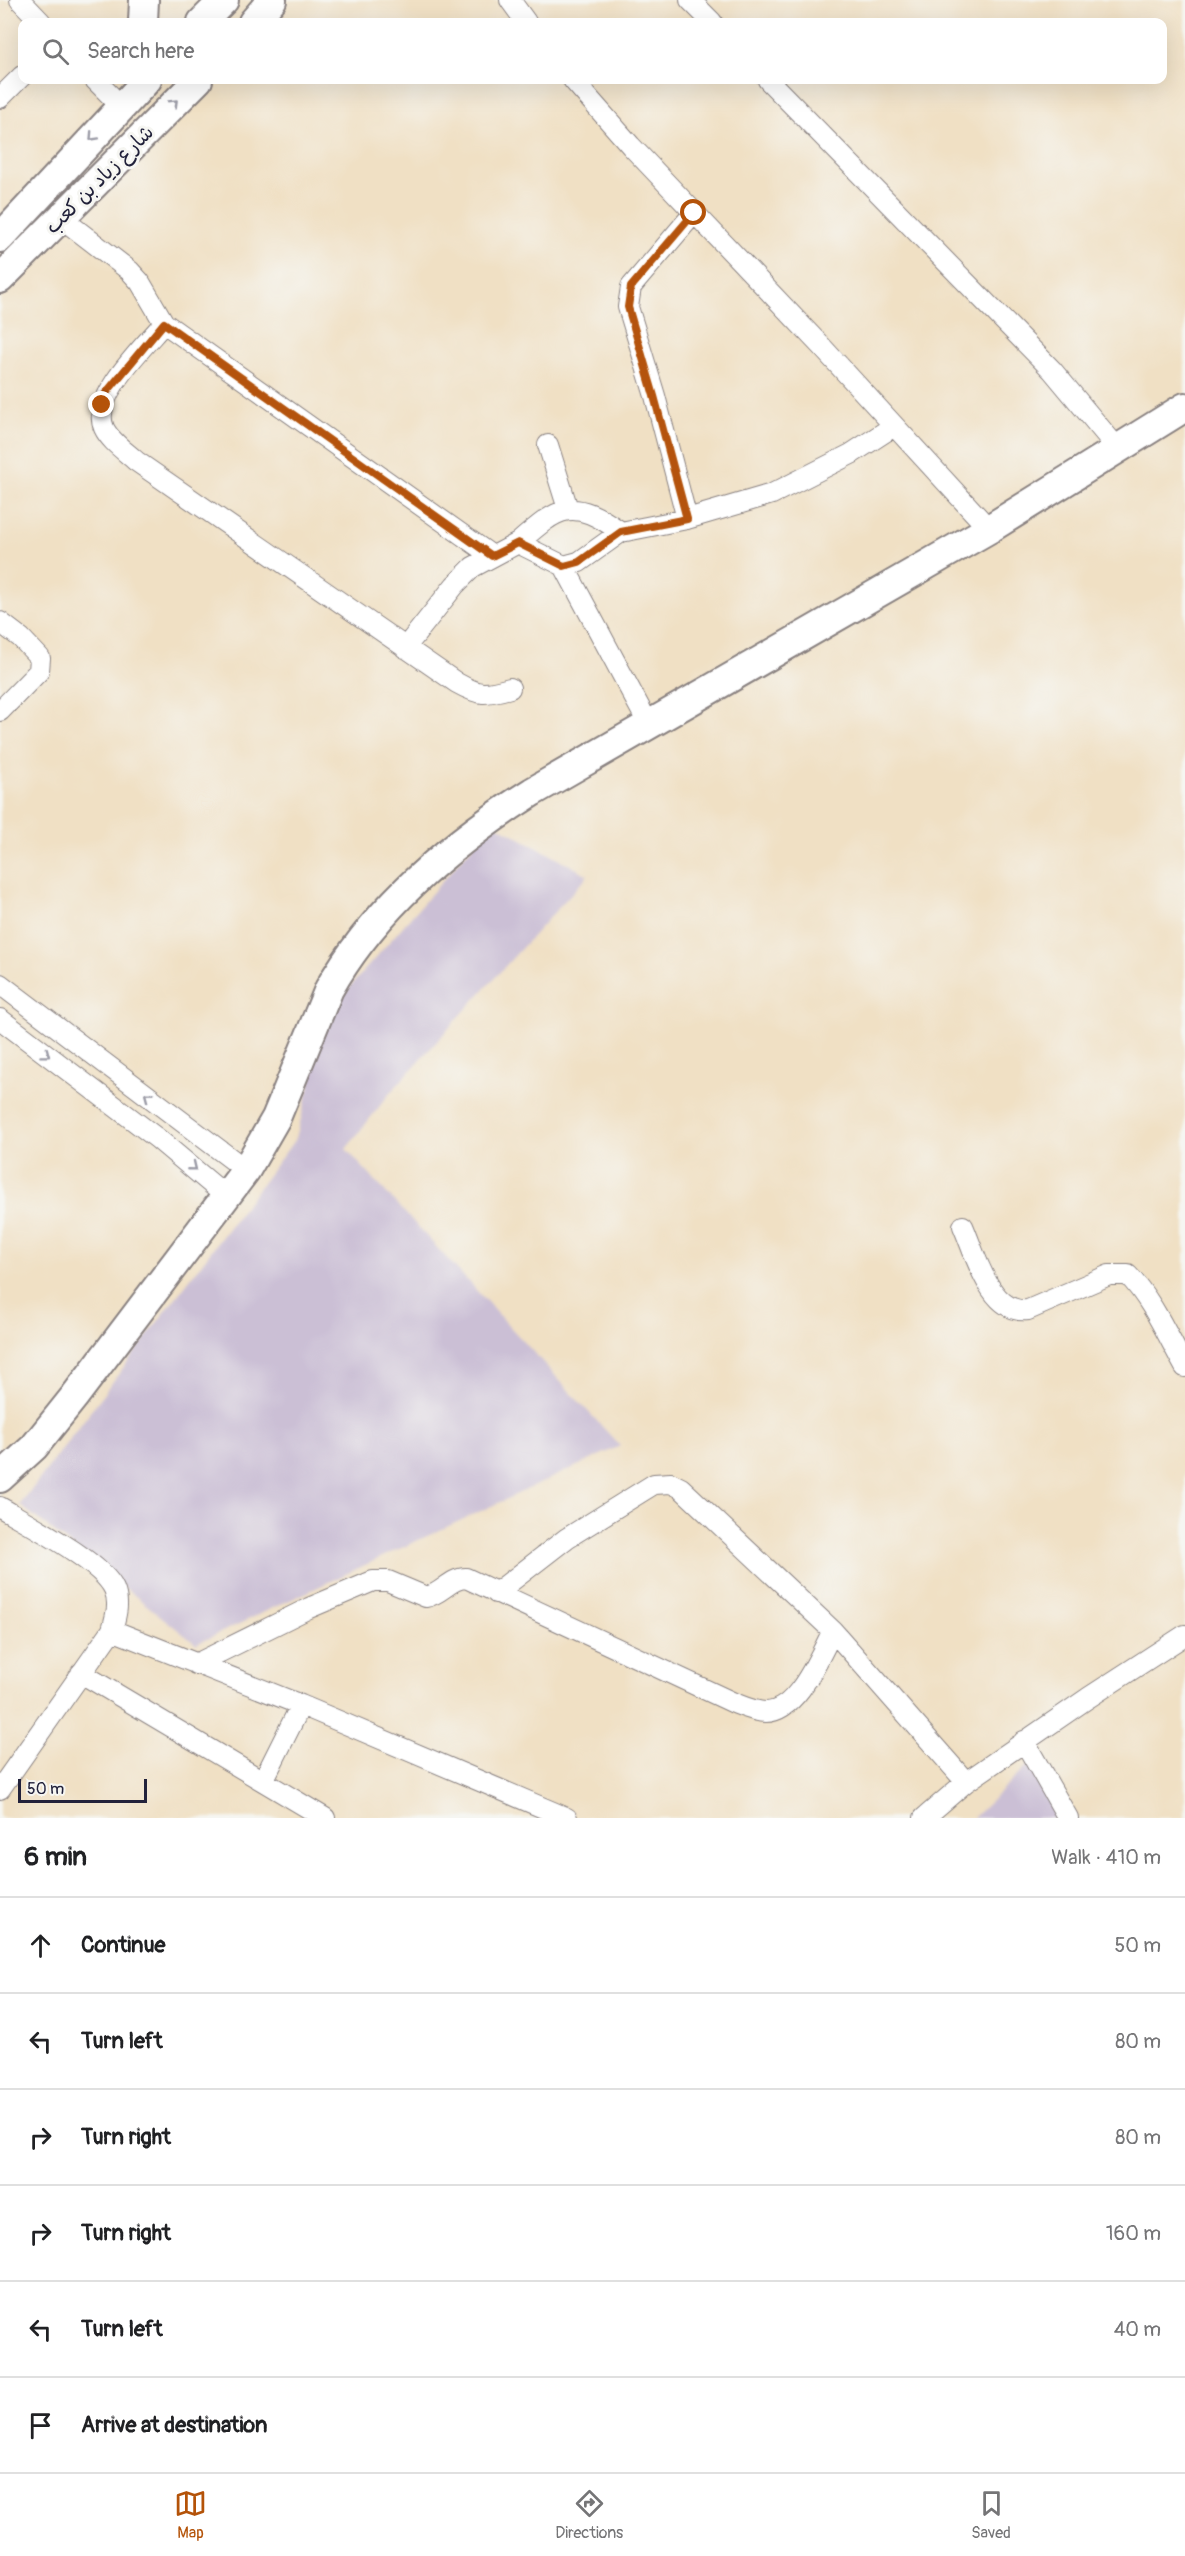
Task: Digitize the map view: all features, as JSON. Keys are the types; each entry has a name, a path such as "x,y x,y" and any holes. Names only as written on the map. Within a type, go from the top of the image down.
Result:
{"street":[{"path":"20,0 37,18"},
{"path":"142,18 144,0"},
{"path":"256,18 272,0"},
{"path":"510,0 523,18"},
{"path":"690,0 708,18"},
{"path":"0,98 18,80"},
{"path":"99,84 121,106 128,84"},
{"name":"شارع زياد بن كعب","path":"0,238 143,84"},
{"name":"شارع زياد بن كعب","path":"0,279 194,84"},
{"path":"577,84 631,146 989,529"},
{"path":"772,84 1052,370 1117,448"},
{"path":"687,519 628,307 631,287 694,213"},
{"path":"60,217 130,271 140,282 164,323 492,556"},
{"path":"164,323 106,393 101,420 107,433 136,461 405,648 476,694 488,694 510,688"},
{"path":"0,1478 34,1447 227,1197 246,1170 276,1118 329,989 356,946 377,920 444,856 485,823 532,792 989,529 1185,407"},
{"path":"564,566 579,562 621,532 687,519 772,494 851,454 894,426"},
{"path":"548,445 568,509"},
{"path":"405,648 455,585 473,567 518,543 543,520 568,509 594,514 621,532"},
{"path":"518,543 564,566 649,725"},
{"path":"0,622 21,638 40,658 39,671 0,711"},
{"path":"0,984 246,1170"},
{"path":"4,1029 158,1139 227,1197"},
{"path":"963,1226 993,1293 1014,1309 1028,1310 1109,1275 1128,1275 1155,1312 1185,1367"},
{"path":"496,1593 567,1538 654,1484 667,1482 681,1488 833,1631 966,1782"},
{"path":"0,1507 100,1571 108,1580 118,1602 112,1630 0,1789"},
{"path":"196,1664 309,1608 373,1581 388,1581 426,1597 433,1596 459,1578 466,1578 734,1703 767,1712 790,1703 833,1631"},
{"path":"112,1630 301,1705 567,1818"},
{"path":"924,1818 966,1782 1024,1741 1185,1635"},
{"path":"81,1673 325,1818"},
{"path":"262,1781 301,1705"},
{"path":"1024,1741 1068,1818"}],"shaded area":[{"path":"493,823 588,875 390,1093 346,1149 620,1446 196,1644 20,1505 296,1138 329,1011"},
{"path":"1036,1758 1075,1818 973,1818"}],"route":[{"path":"102,405 106,393 164,323 492,556 518,543 564,566 579,562 621,532 687,519 628,307 631,287 694,213"}]}
